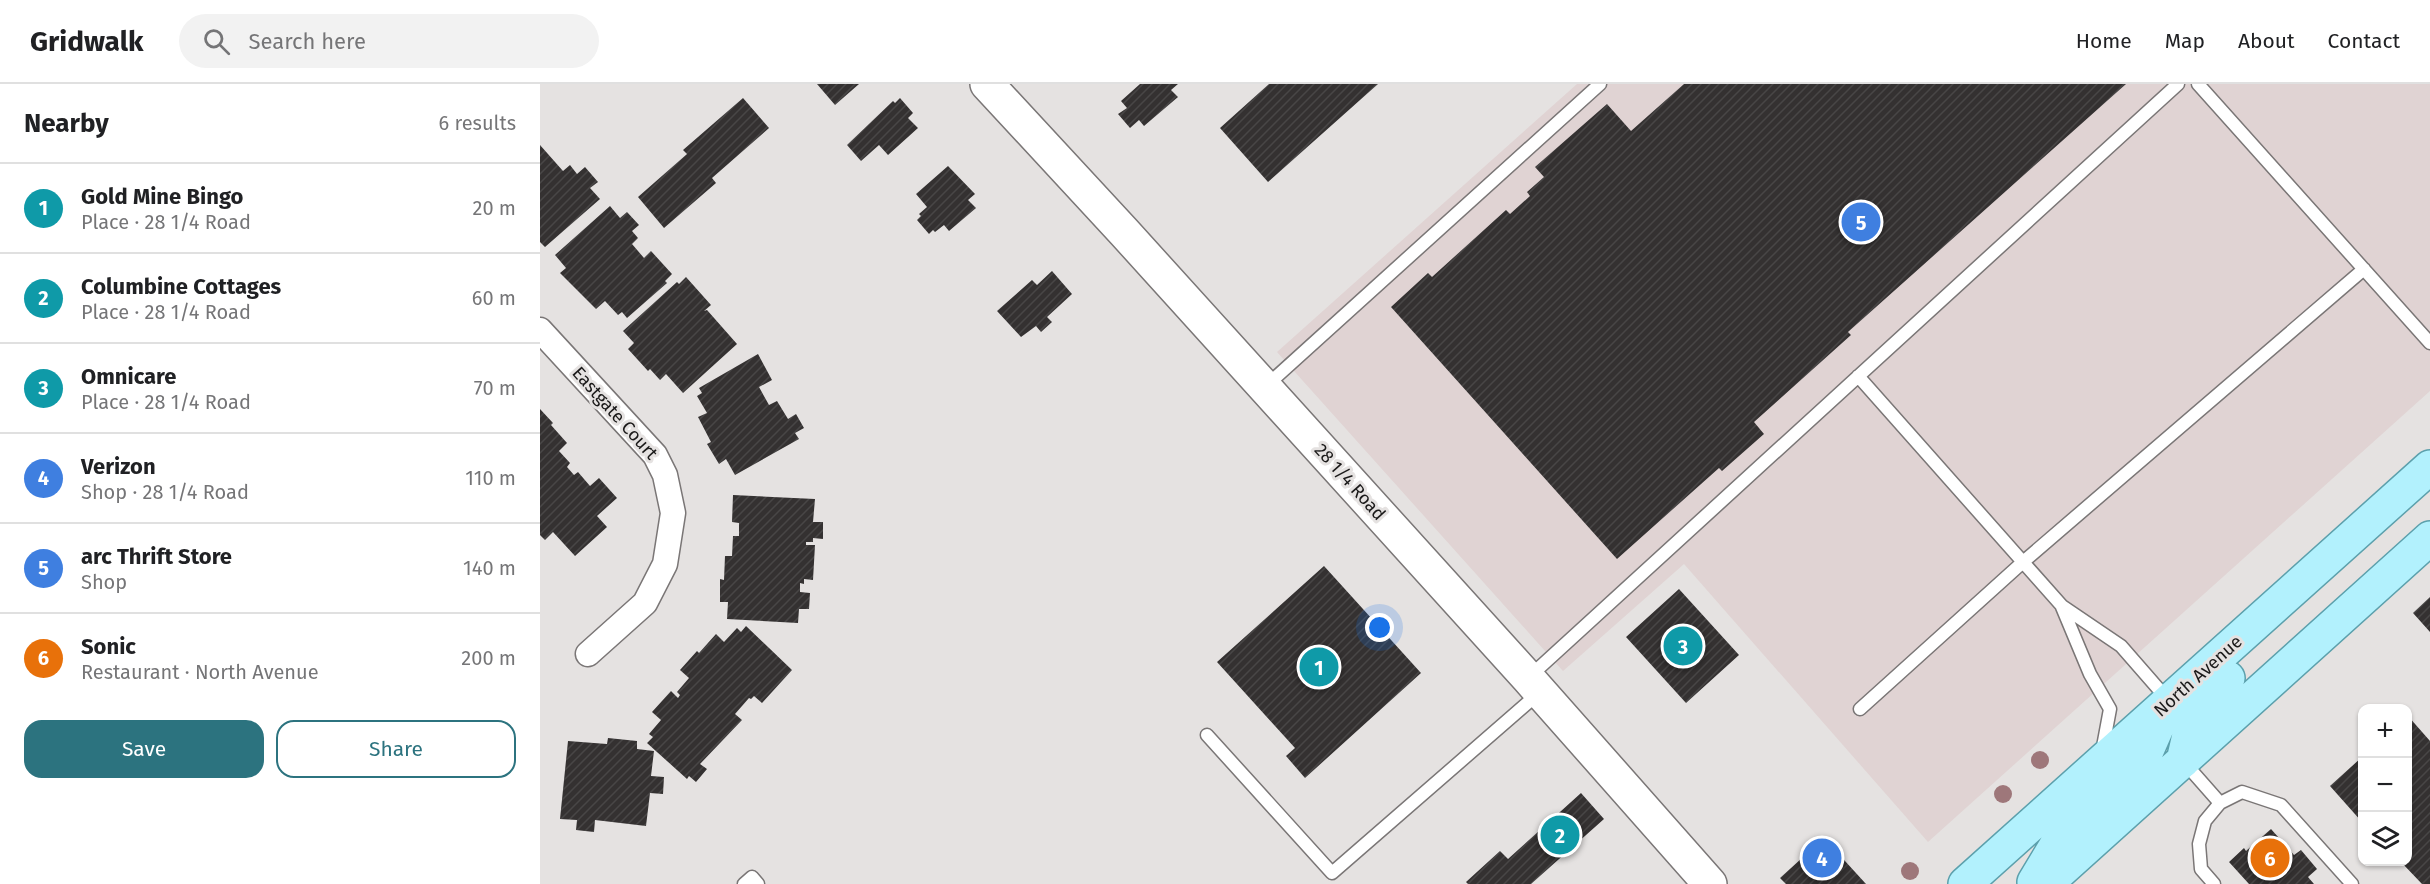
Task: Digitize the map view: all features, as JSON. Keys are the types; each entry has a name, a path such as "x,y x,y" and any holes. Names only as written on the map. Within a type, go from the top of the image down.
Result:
{"main road":[{"name":"North Avenue","path":"1965,884 2430,467"},
{"path":"2046,884 2430,538"},
{"path":"2183,761 2195,709 2298,614 2342,546"},
{"path":"2032,884 2072,819 2145,755 2169,701"}],"street":[{"name":"28 1/4 Road","path":"987,84 1534,685 1710,884"},
{"name":"Eastgate Court","path":"540,330 655,455 665,475 673,513 665,564 645,603 588,654"}],"lane":[{"path":"1264,388 1600,84"},
{"path":"1207,735 1332,873 1534,685 1858,376 2178,84"},
{"path":"2198,84 2430,343"},
{"path":"1860,709 2023,562 2364,269"},
{"path":"1858,376 2062,606 2121,646 2169,701"},
{"path":"2062,606 2090,674 2110,709 2100,763"},
{"path":"2183,761 2220,803"},
{"path":"2214,884 2201,869 2199,844 2205,821 2220,803 2242,792 2281,805 2352,884"},
{"path":"744,884 752,877 758,884"}],"shaded area":[{"path":"1577,84 2430,84 2430,391 1928,842 1684,564 1563,671 1277,352"}],"building":[{"path":"817,84 859,84 835,105"},
{"path":"1140,84 1178,84 1171,90 1178,97 1144,126 1139,120 1130,128 1118,114 1127,108 1121,101"},
{"path":"1269,84 1378,84 1268,182 1220,128"},
{"path":"1684,84 2126,84 1848,332 1851,335 1754,422 1764,434 1722,471 1719,468 1617,559 1391,307 1428,273 1432,277 1506,210 1510,214 1530,196 1527,192 1544,177 1535,167 1607,104 1631,131"},
{"path":"743,98 769,128 712,178 716,183 664,228 638,197 687,154 683,150"},
{"path":"900,98 913,113 908,118 918,128 888,155 879,145 861,161 847,145 893,101 895,103"},
{"path":"540,145 563,171 570,165 577,174 585,167 598,182 590,188 600,199 545,247 540,242"},
{"path":"948,166 975,194 968,200 976,208 949,231 944,225 929,234 917,220 921,216 919,214 927,207 916,194"},
{"path":"610,206 620,218 627,212 639,225 632,231 638,238 632,244 644,258 651,251 672,274 665,281 667,283 627,318 622,312 618,315 605,301 596,309 560,273 566,268 555,255"},
{"path":"1052,271 1072,294 1047,317 1052,322 1041,332 1036,326 1021,337 997,311 1032,280 1037,285"},
{"path":"686,277 711,305 704,311 707,310 737,344 683,393 666,374 660,380 650,369 648,371 628,349 634,343 623,331 677,282 679,284"},
{"path":"758,354 772,380 759,387 769,405 777,401 788,419 796,414 804,428 795,433 799,439 735,475 726,459 719,464 707,444 711,442 698,417 707,413 697,396 702,393 699,388"},
{"path":"540,409 567,443 559,451 570,463 567,467 574,475 578,472 590,486 599,478 617,498 597,516 607,527 575,556 553,532 545,540 540,535"},
{"path":"733,495 815,499 813,522 823,522 823,539 813,538 813,542 806,542 806,545 815,545 813,580 804,579 804,584 800,583 800,592 810,593 809,609 799,609 798,623 727,619 728,602 720,602 720,579 724,580 725,556 732,556 733,536 739,536 739,523 732,522"},
{"path":"1324,566 1421,673 1305,778 1286,756 1295,748 1217,662"},
{"path":"1679,589 1739,655 1686,703 1626,637"},
{"path":"2430,597 2430,632 2413,613"},
{"path":"746,626 792,670 762,703 754,696 749,698 735,714 742,720 700,764 707,769 696,782 689,776 687,779 647,743 653,737 649,734 661,720 652,712 671,691 678,698 680,695 677,692 689,678 680,670 697,651 699,653 716,634 724,642 737,628 741,632"},
{"path":"2412,721 2430,741 2430,884 2422,884 2405,866 2412,866"},
{"path":"608,738 637,741 637,749 654,751 651,776 664,777 663,794 650,793 646,826 595,820 594,832 576,830 577,820 560,819 568,741 607,744"},
{"path":"2358,761 2358,818 2330,786"},
{"path":"1581,793 1604,819 1531,884 1468,884 1466,882 1500,851 1508,859"},
{"path":"2271,829 2294,855 2301,850 2317,869 2308,877 2314,884 2249,884 2229,862 2244,848 2246,851"},
{"path":"1824,838 1866,884 1786,884 1780,878"}],"place":[{"name":"arc Thrift Store","path":"1861,222"},
{"name":"Omnicare","path":"1683,646"},
{"name":"Gold Mine Bingo","path":"1319,667"},
{"name":"Columbine Cottages","path":"1560,835"},
{"name":"Verizon","path":"1822,858"},
{"name":"Sonic","path":"2270,858"}]}
